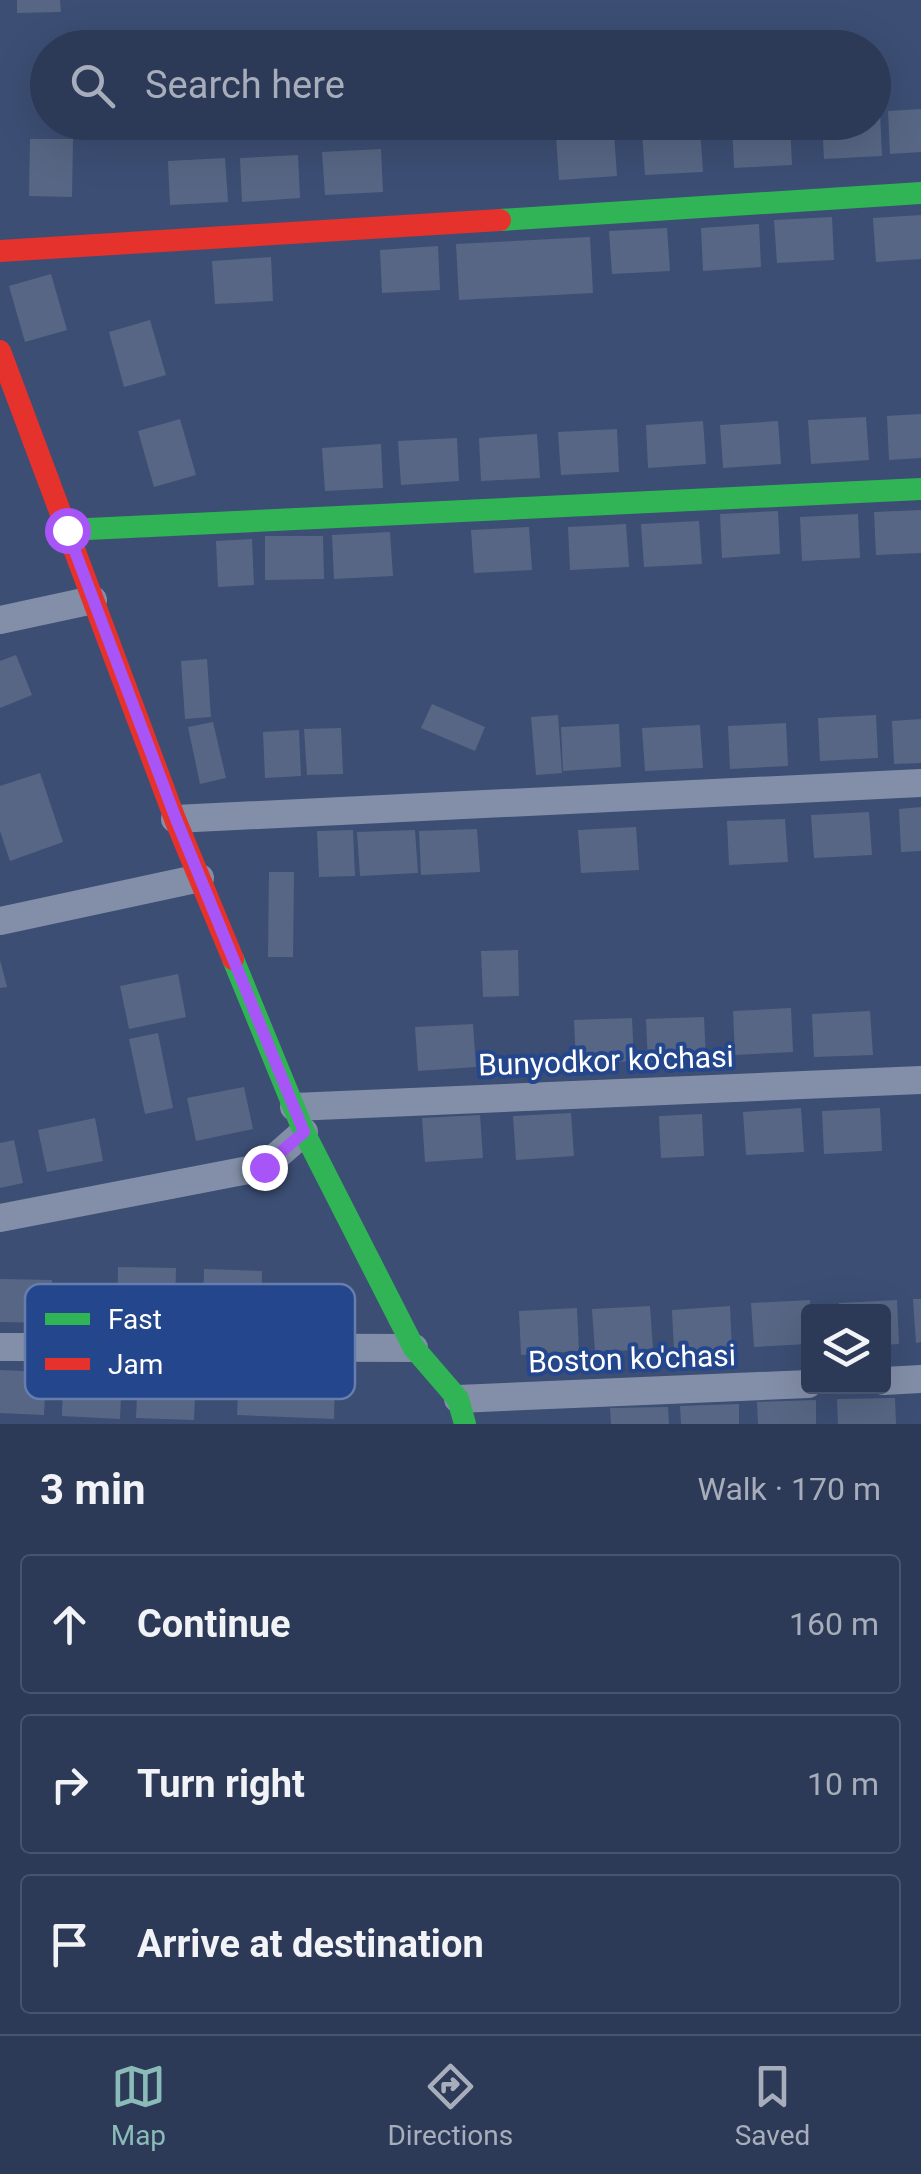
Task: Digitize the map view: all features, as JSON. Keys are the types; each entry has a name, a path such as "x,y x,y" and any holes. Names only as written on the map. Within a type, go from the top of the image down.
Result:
{"street":[{"path":"0,251 921,194"},
{"path":"0,352 176,819 299,1119 414,1348 462,1411"},
{"path":"67,530 921,490"},
{"path":"0,620 93,600"},
{"path":"176,819 921,783"},
{"path":"0,921 200,878"},
{"name":"Bunyodkor ko'chasi","path":"299,1119 921,1080"},
{"path":"0,1218 264,1167 299,1119"},
{"path":"0,1347 25,1347"},
{"path":"355,1348 414,1348"},
{"path":"891,1380 921,1379"},
{"name":"Boston ko'chasi","path":"462,1411 801,1385"}],"building":[{"path":"17,0 60,0 61,12 17,13"},
{"path":"921,109 921,152 890,154 891,111"},
{"path":"30,139 73,140 72,197 29,196"},
{"path":"556,140 614,140 617,176 559,180"},
{"path":"643,140 701,140 703,172 645,175"},
{"path":"733,140 791,140 792,165 734,168"},
{"path":"823,140 881,140 882,156 824,159"},
{"path":"381,149 383,192 325,195 322,152"},
{"path":"298,155 300,198 242,202 240,158"},
{"path":"225,158 228,202 170,205 168,161"},
{"path":"921,215 921,259 876,262 873,218"},
{"path":"832,217 834,260 777,263 774,220"},
{"path":"759,224 761,267 703,271 701,228"},
{"path":"667,228 670,271 612,274 609,231"},
{"path":"590,237 593,293 459,300 456,244"},
{"path":"438,246 440,290 382,293 380,250"},
{"path":"271,257 273,301 215,304 212,261"},
{"path":"51,274 67,330 25,342 9,286"},
{"path":"150,320 166,375 124,387 109,332"},
{"path":"921,414 921,458 889,460 887,416"},
{"path":"866,417 869,460 811,464 808,420"},
{"path":"180,419 196,475 154,487 138,431"},
{"path":"703,421 706,464 648,468 646,425"},
{"path":"778,421 781,464 723,468 720,425"},
{"path":"617,429 619,472 561,475 558,432"},
{"path":"537,434 540,478 481,481 479,438"},
{"path":"457,438 459,481 401,485 398,441"},
{"path":"381,444 383,488 325,491 322,448"},
{"path":"921,510 921,553 876,555 874,512"},
{"path":"778,511 780,554 722,558 720,514"},
{"path":"858,514 860,558 802,561 800,517"},
{"path":"699,521 702,564 644,567 641,524"},
{"path":"626,524 629,567 570,570 568,527"},
{"path":"529,527 532,570 474,573 471,530"},
{"path":"390,532 393,576 334,579 332,535"},
{"path":"265,536 323,536 324,579 265,580"},
{"path":"252,539 254,585 218,587 216,541"},
{"path":"16,655 32,695 0,708 0,661"},
{"path":"207,659 211,717 185,719 181,661"},
{"path":"432,704 485,727 475,751 421,728"},
{"path":"558,715 562,773 536,775 531,717"},
{"path":"876,715 878,758 820,761 818,718"},
{"path":"921,719 921,763 894,764 892,721"},
{"path":"213,722 226,778 200,784 188,727"},
{"path":"786,723 788,766 730,769 728,726"},
{"path":"619,724 621,767 563,771 561,727"},
{"path":"700,725 703,768 645,771 642,728"},
{"path":"341,728 343,774 307,775 304,729"},
{"path":"299,730 301,776 265,778 263,732"},
{"path":"40,773 63,842 10,861 0,831 0,786"},
{"path":"921,807 921,851 901,852 899,809"},
{"path":"869,812 872,855 814,858 811,815"},
{"path":"785,819 788,862 729,865 727,821"},
{"path":"636,827 639,870 581,873 578,830"},
{"path":"477,829 480,872 421,875 419,831"},
{"path":"353,830 355,876 319,877 317,831"},
{"path":"415,830 418,873 360,876 357,832"},
{"path":"269,872 294,872 293,957 268,957"},
{"path":"518,950 519,996 483,997 481,951"},
{"path":"0,960 7,987 0,988"},
{"path":"178,974 186,1017 129,1029 120,986"},
{"path":"791,1008 793,1052 735,1055 733,1011"},
{"path":"870,1011 873,1055 814,1057 812,1014"},
{"path":"704,1017 706,1060 648,1063 646,1019"},
{"path":"632,1018 634,1061 576,1064 574,1020"},
{"path":"473,1024 476,1067 418,1071 415,1027"},
{"path":"158,1033 173,1108 145,1114 129,1039"},
{"path":"244,1087 253,1129 196,1141 187,1098"},
{"path":"801,1108 804,1152 746,1155 743,1112"},
{"path":"880,1108 882,1151 824,1154 822,1111"},
{"path":"571,1113 574,1156 516,1160 513,1116"},
{"path":"702,1114 704,1156 661,1158 659,1116"},
{"path":"480,1115 483,1158 425,1162 422,1118"},
{"path":"95,1118 103,1161 47,1172 38,1130"},
{"path":"14,1140 23,1183 0,1188 0,1143"},
{"path":"118,1267 176,1268 176,1284 118,1284"},
{"path":"204,1269 262,1271 262,1284 204,1284"},
{"path":"0,1279 52,1280 52,1284 25,1284 25,1322 0,1322"},
{"path":"913,1299 921,1299 921,1342 916,1343"},
{"path":"810,1300 810,1304 801,1304 801,1344 754,1347 751,1303"},
{"path":"897,1300 899,1344 891,1345 891,1304 839,1303"},
{"path":"650,1306 653,1349 595,1352 592,1309"},
{"path":"730,1306 732,1350 674,1353 672,1310"},
{"path":"577,1308 579,1351 521,1355 519,1311"},
{"path":"0,1370 25,1371 25,1399 45,1399 44,1415 0,1413"},
{"path":"895,1398 896,1424 838,1424 837,1399"},
{"path":"62,1399 121,1399 120,1419 62,1416"},
{"path":"137,1399 195,1399 194,1420 136,1418"},
{"path":"238,1399 334,1399 334,1419 237,1415"},
{"path":"816,1400 816,1424 758,1424 757,1402"},
{"path":"739,1404 739,1424 681,1424 680,1406"},
{"path":"668,1407 669,1424 611,1424 610,1408"}],"traffic: fast":[{"path":"500,220 921,193"},
{"path":"67,530 921,489"},
{"path":"233,959 304,1132 414,1348 458,1399 465,1424"}],"traffic: jam":[{"path":"0,251 500,220"},
{"path":"0,351 175,819 233,959"}],"route":[{"path":"67,530 176,819 304,1132 264,1167"}]}
